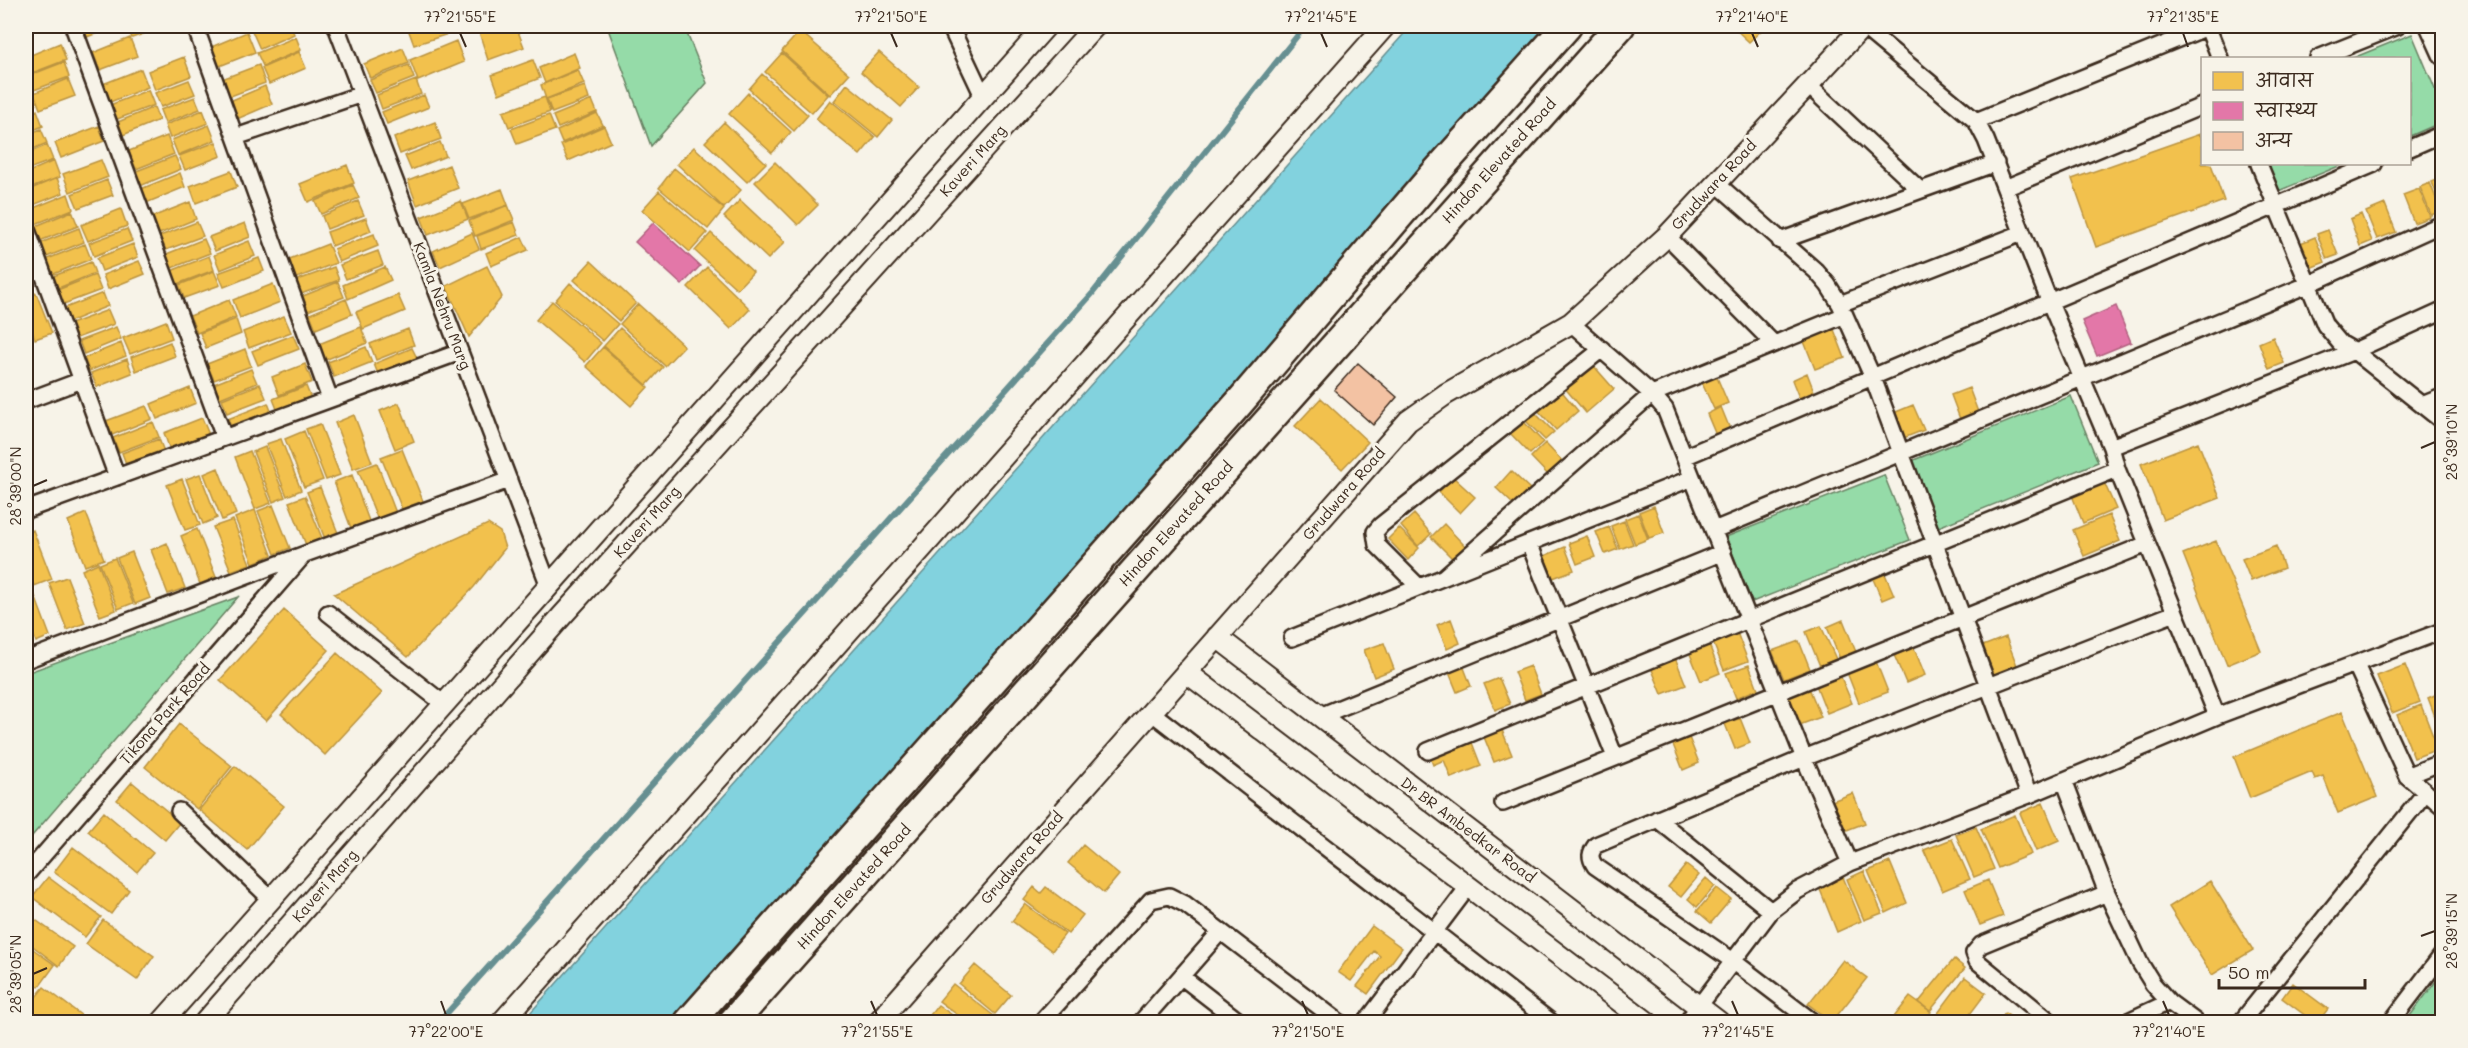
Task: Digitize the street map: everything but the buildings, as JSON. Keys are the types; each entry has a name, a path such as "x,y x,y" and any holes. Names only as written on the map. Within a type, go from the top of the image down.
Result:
{"highway":[{"path":"690,1023 1239,403 1431,178 1567,26"},
{"name":"Hindon Elevated Road","path":"733,1023 1620,26"}],"street":[{"path":"73,26 225,437"},
{"path":"195,26 330,399"},
{"name":"Kamla Nehru Marg","path":"336,26 549,586"},
{"path":"950,26 982,96"},
{"name":"Kaveri Marg","path":"162,1023 1046,26"},
{"name":"Kaveri Marg","path":"205,1023 561,617 1095,26"},
{"path":"502,1023 1385,26"},
{"path":"1862,26 1976,121 1996,163 2050,303 2083,376 2111,447 2117,469 2217,716"},
{"name":"Grudwara Road","path":"878,1023 1408,422 1446,394 1572,323 1667,236 1862,26"},
{"path":"1976,121 2208,26 2220,57"},
{"path":"2320,57 2397,26"},
{"path":"2428,26 2442,57"},
{"path":"1808,85 1920,190"},
{"path":"236,137 362,94"},
{"path":"2005,188 2201,106"},
{"path":"2411,147 2442,134"},
{"path":"1780,241 1996,163"},
{"path":"2259,165 2325,325 2340,342 2442,421"},
{"path":"1684,457 2372,165"},
{"path":"1716,183 1816,271 1828,285 1842,310 1873,378 1961,619 2029,795"},
{"path":"1713,530 2307,285 2442,224"},
{"path":"26,226 117,477"},
{"path":"1444,577 1652,394 2022,233"},
{"path":"1667,236 1773,343"},
{"path":"26,275 41,269"},
{"path":"2111,447 2354,351 2442,311"},
{"path":"1572,323 1652,394 1665,409 1804,758 1850,863"},
{"path":"1419,587 1377,545 1375,532 1602,349"},
{"path":"26,510 460,352"},
{"path":"26,401 82,380"},
{"path":"2422,405 2442,396"},
{"path":"1428,751 2117,469"},
{"path":"1292,638 1692,478"},
{"name":"Tikona Park Road","path":"26,660 508,480"},
{"path":"1529,543 1615,757"},
{"path":"1503,803 2147,544"},
{"path":"1320,716 1723,552"},
{"name":"Tikona Park Road","path":"26,874 305,554"},
{"path":"328,613 444,704"},
{"path":"1813,1023 1733,961 1595,866 1590,860 1590,852 1596,845 1804,758 2175,613"},
{"path":"1693,1015 1771,911 1797,891 1850,863 2029,795 2217,716 2442,631"},
{"name":"Dr BR Ambedkar Road","path":"1217,638 1320,716 1693,1015 1719,1023"},
{"path":"2356,665 2407,776 2442,806"},
{"path":"1186,672 1647,1023"},
{"path":"1151,712 1551,1023"},
{"path":"2407,776 2442,762"},
{"path":"2064,780 2107,893 2140,963 2153,984 2169,1002 2196,1023"},
{"path":"2241,1023 2425,792"},
{"path":"179,811 271,899"},
{"path":"1657,819 1771,911"},
{"path":"1366,1023 1468,886"},
{"path":"2050,1023 1977,962 1974,953 1981,945 2107,893"},
{"path":"1041,1023 1151,900 1169,896 1185,904 1339,1023"},
{"path":"1141,1023 1220,932"},
{"path":"2396,1021 2442,955"},
{"path":"1182,977 1240,1023"},
{"path":"2126,1023 2169,1002"}],"green space":[{"path":"607,26 684,26 707,83 651,146"},
{"path":"2412,34 2442,106 2442,122 2411,136 2411,57 2355,57"},
{"path":"2265,165 2342,165 2276,192"},
{"path":"2071,396 2098,462 1931,530 1904,464"},
{"path":"1884,475 1910,540 1752,602 1726,537"},
{"path":"238,597 26,843 26,673"},
{"path":"2442,973 2442,1022 2419,1022 2410,1016"}],"water":[{"path":"1411,26 1578,26 687,1022 522,1022"}],"waterway":[{"path":"439,1022 1092,294 1305,26"}]}
